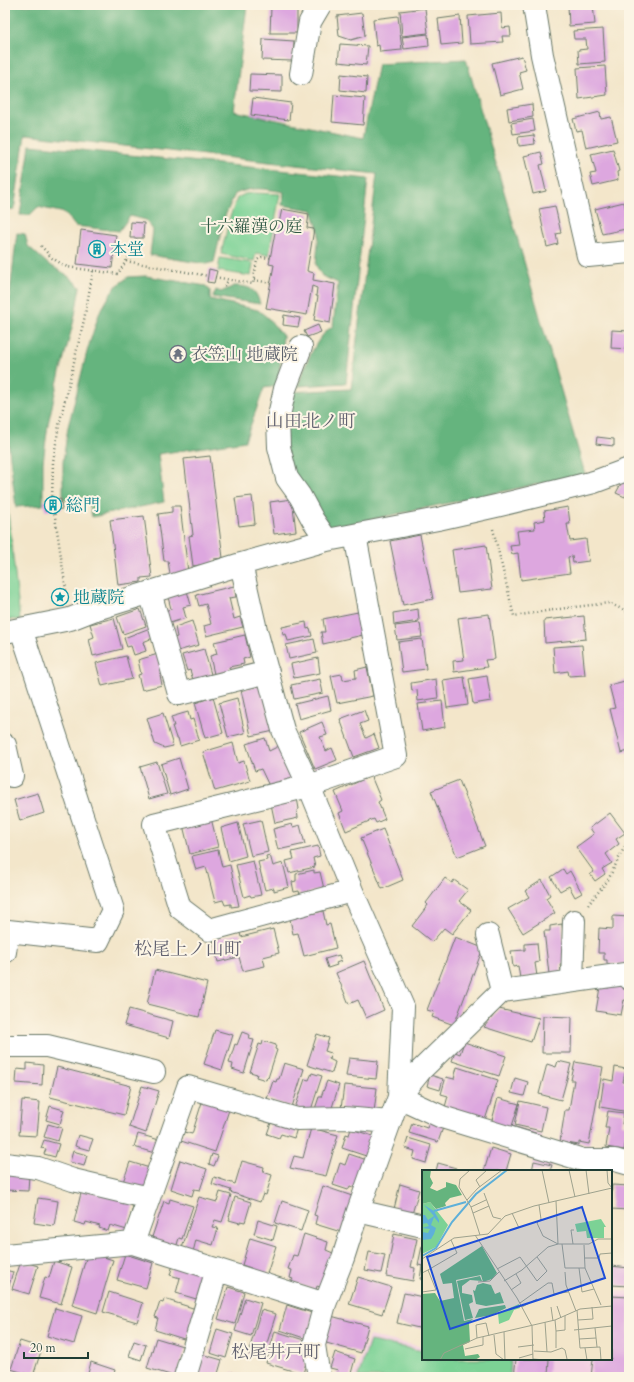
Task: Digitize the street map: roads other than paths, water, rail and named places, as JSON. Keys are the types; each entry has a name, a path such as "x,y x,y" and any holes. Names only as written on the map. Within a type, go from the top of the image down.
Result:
{"street":[{"path":"301,74 310,22 320,5"},
{"path":"534,5 542,55 588,256 629,252"},
{"path":"301,347 285,389 278,420 279,447 287,478 327,540"},
{"path":"5,952 8,931 98,941 112,910 13,630 70,619 93,610 241,564 327,540 488,507 594,482 629,469"},
{"path":"352,891 209,930 180,908 154,824 309,786 396,756 356,535"},
{"path":"241,564 256,630 282,730 309,786 352,891 403,1007 399,1096 343,1258 325,1304 314,1345 319,1377"},
{"path":"150,592 179,694 268,672"},
{"path":"5,745 12,776"},
{"path":"572,981 574,921"},
{"path":"488,935 502,991"},
{"path":"399,1096 421,1070 502,991 625,974 629,978"},
{"path":"5,1046 47,1046 154,1072"},
{"path":"133,1243 188,1088 297,1119 344,1118 390,1122"},
{"path":"399,1096 442,1117 576,1158 583,1160 615,1160 629,1164"},
{"path":"5,1164 38,1168 73,1180 149,1198"},
{"path":"358,1211 422,1226"},
{"path":"5,1255 133,1243 325,1304"},
{"path":"185,1377 217,1269"}],"place":[{"name":"本堂","path":"97,249"},
{"name":"衣笠山 地蔵院","path":"178,354"},
{"name":"総門","path":"53,505"},
{"name":"地蔵院","path":"60,597"}],"district":[{"name":"山田北ノ町","path":"311,421"},
{"name":"松尾上ノ山町","path":"188,949"},
{"name":"松尾井戸町","path":"276,1352"}],"park label":[{"name":"十六羅漢の庭","path":"251,226"}]}
